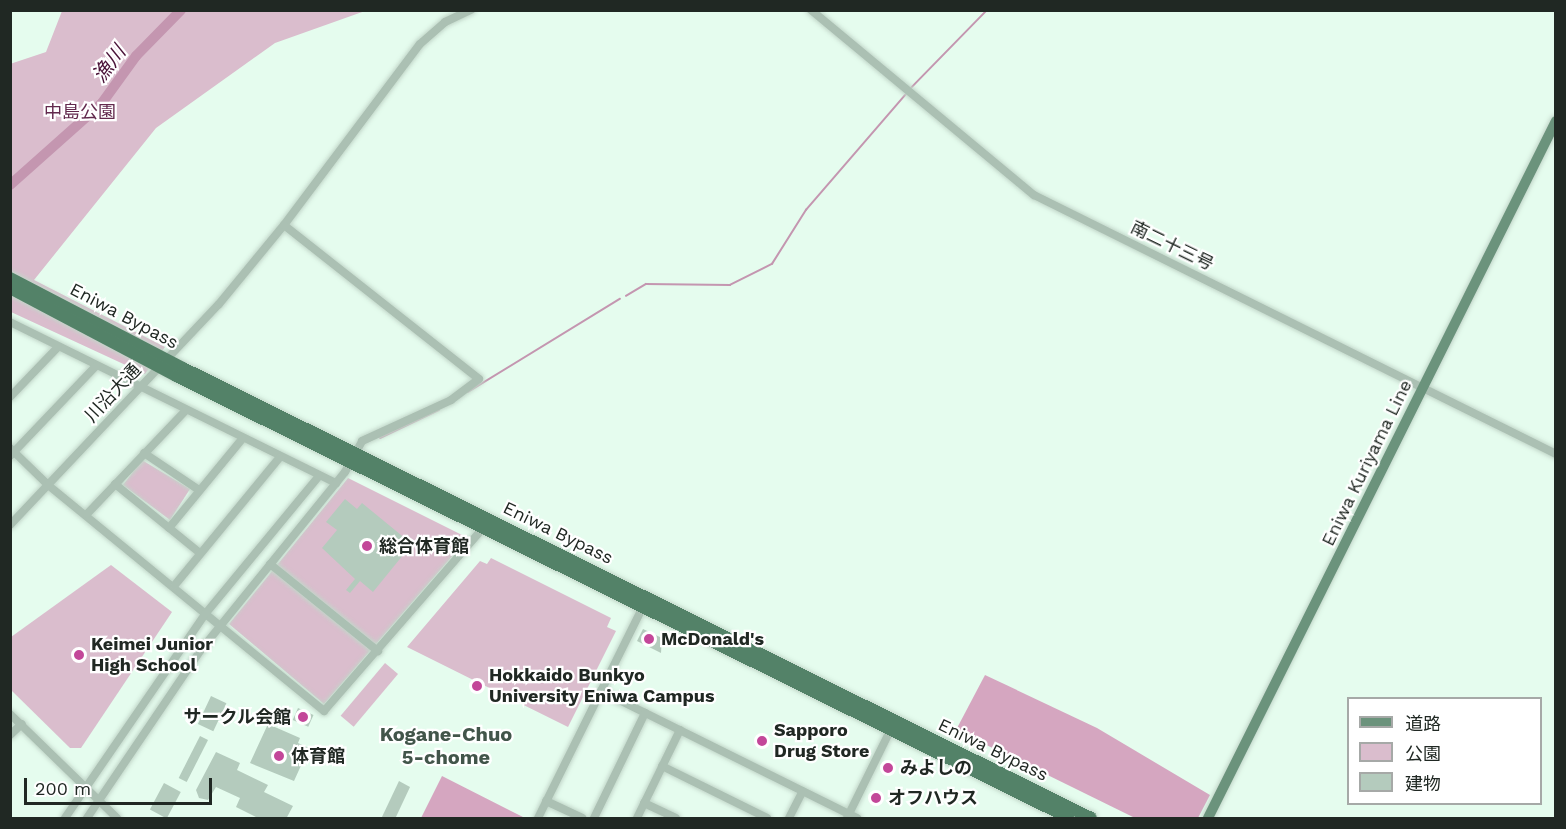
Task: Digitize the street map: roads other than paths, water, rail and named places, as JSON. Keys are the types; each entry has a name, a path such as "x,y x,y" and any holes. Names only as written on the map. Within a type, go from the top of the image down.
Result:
{"highway":[{"name":"Eniwa Bypass","path":"10,278 164,363"},
{"name":"Eniwa Bypass","path":"10,288 892,725 1091,819"},
{"name":"Eniwa Bypass","path":"354,458 484,527 645,602"},
{"name":"Eniwa Bypass","path":"892,725 1069,819"}],"main road":[{"name":"Eniwa Kuriyama Line","path":"1208,819 1556,121"}],"street":[{"name":"川沿大通","path":"10,525 164,363 284,225 420,44 445,22 471,10"},
{"name":"南二十三号","path":"812,10 1034,195 1556,454"},
{"path":"87,819 222,625 336,483 354,458 362,441 452,400 479,379 284,225"},
{"path":"10,322 279,458 336,483"},
{"path":"10,397 58,347"},
{"path":"96,366 12,452 48,485 87,514 324,711 484,527"},
{"path":"87,514 185,411"},
{"path":"169,528 242,439"},
{"path":"144,453 199,490"},
{"path":"174,586 279,458"},
{"path":"64,819 206,613 318,477"},
{"path":"115,484 200,553"},
{"path":"270,564 378,651"},
{"path":"537,819 645,602"},
{"path":"601,691 857,819"},
{"path":"594,819 645,713"},
{"path":"10,714 117,819"},
{"path":"10,735 22,724"},
{"path":"848,816 892,725"},
{"path":"637,819 680,730"},
{"path":"662,766 767,819"},
{"path":"789,819 803,792"},
{"path":"546,801 582,819"},
{"path":"644,803 676,819"}],"waterway":[{"name":"漁川","path":"10,185 102,103 136,56 181,10"},
{"path":"910,89 987,10"},
{"path":"626,296 646,284 730,285 772,264 806,210 907,93"},
{"path":"468,392 620,299"},
{"path":"380,438 439,410"}],"place":[{"name":"総合体育館","path":"367,546"},
{"name":"McDonald's","path":"649,639"},
{"name":"Keimei Junior High School","path":"79,655"},
{"name":"Hokkaido Bunkyo University Eniwa Campus","path":"477,686"},
{"name":"サークル会館","path":"303,717"},
{"name":"Sapporo Drug Store","path":"762,741"},
{"name":"体育館","path":"279,756"},
{"name":"みよしの","path":"888,768"},
{"name":"オフハウス","path":"876,798"}],"district":[{"name":"Kogane-Chuo 5-chome","path":"446,746"}],"park label":[{"name":"中島公園","path":"80,112"}]}
